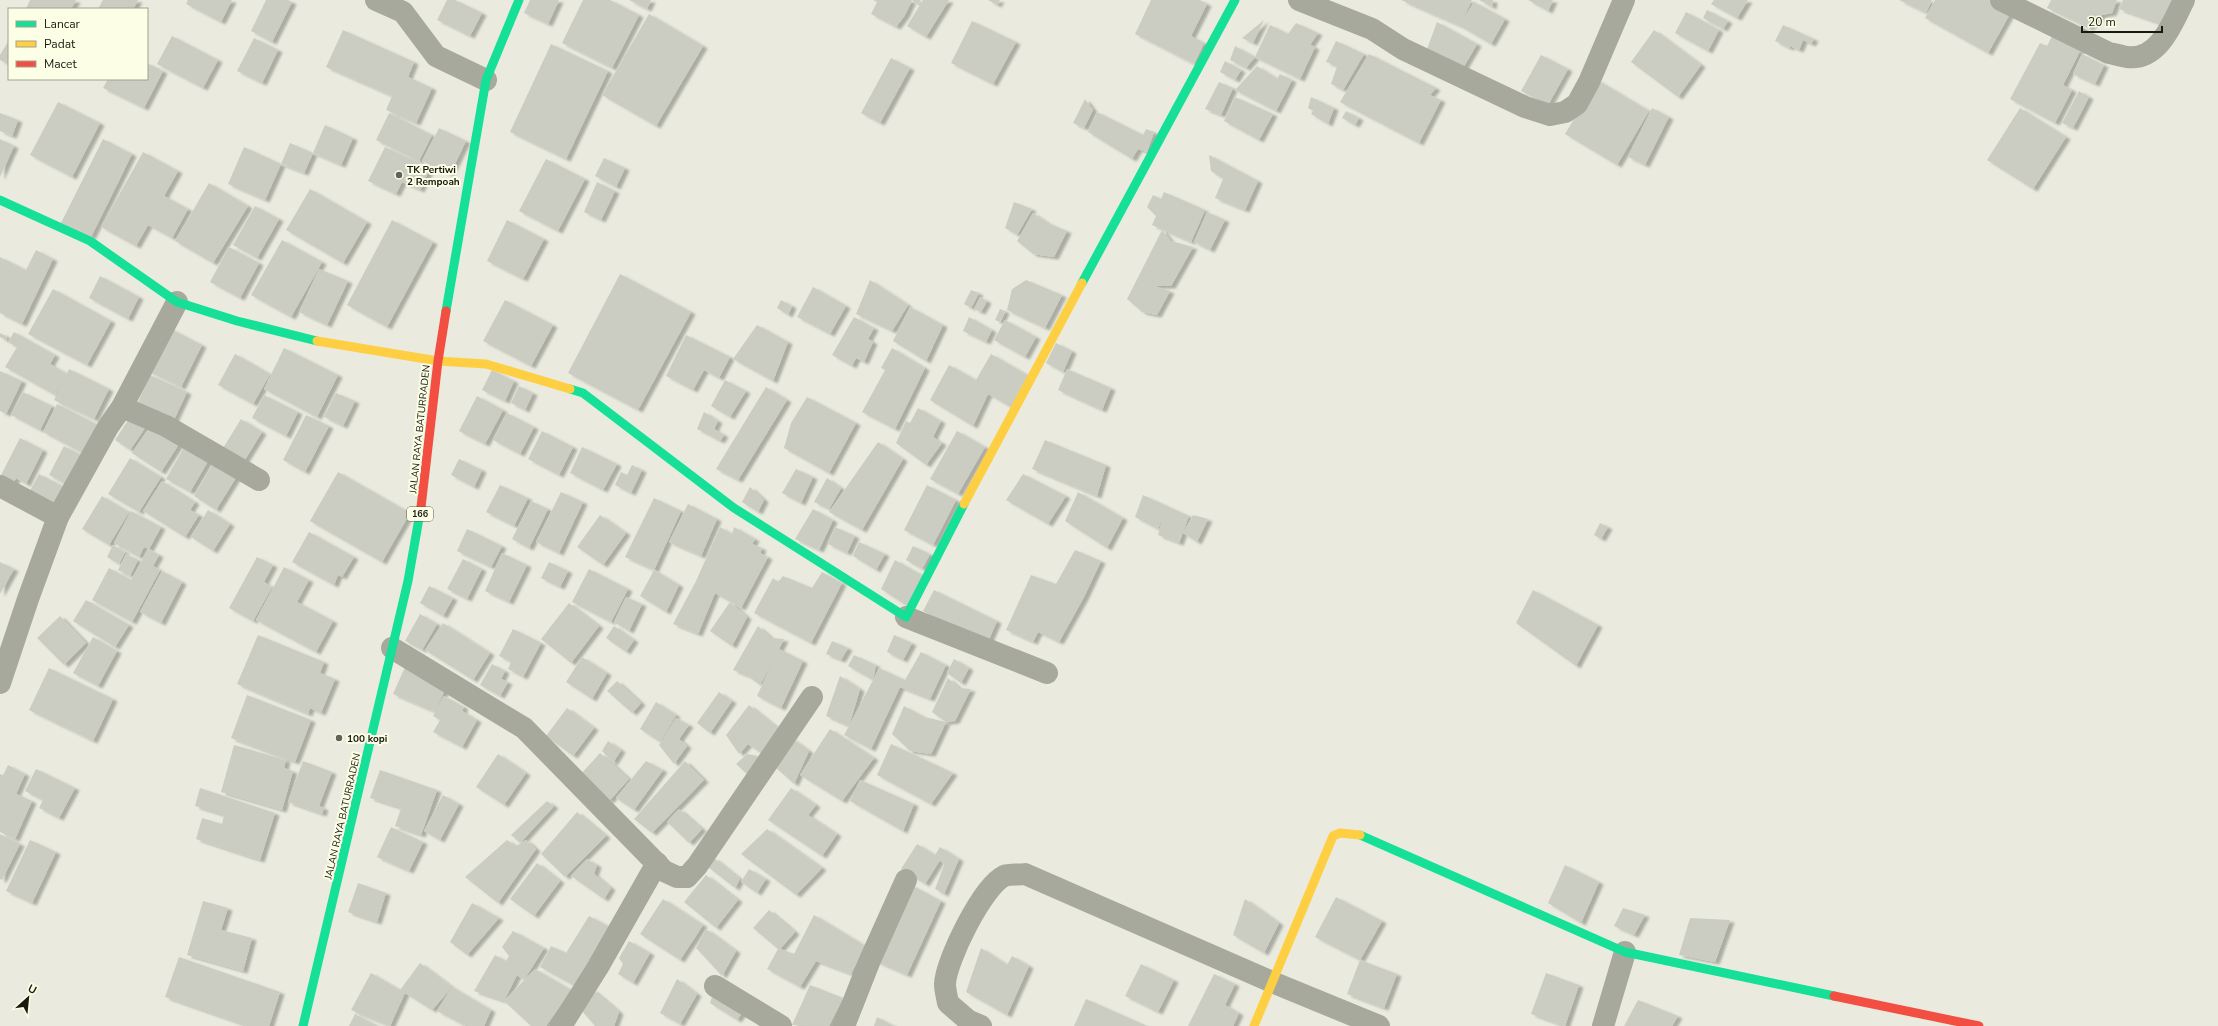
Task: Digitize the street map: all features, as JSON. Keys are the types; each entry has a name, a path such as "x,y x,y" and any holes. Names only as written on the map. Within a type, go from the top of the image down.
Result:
{"street":[{"path":"376,0 403,12 436,56 486,80"},
{"name":"JALAN RAYA BATURRADEN","path":"303,1026 415,545 424,490 438,361 486,80 519,0"},
{"path":"906,617 1002,431 1235,0"},
{"path":"1298,0 1372,29 1403,49 1525,108 1550,115 1565,112 1577,104 1589,82 1624,0"},
{"path":"2001,0 2109,52 2128,57 2143,55 2164,39 2184,0"},
{"path":"0,200 90,242 177,302 237,322 289,335 438,361 486,364 583,393 734,508 906,617 1047,673"},
{"path":"0,683 28,599 58,517 108,427 122,407 177,302"},
{"path":"122,407 166,426 259,480"},
{"path":"0,486 58,517"},
{"path":"392,648 524,728 664,871 677,878 687,877 697,866 739,807 812,697"},
{"path":"1254,1026 1333,836 1340,833 1358,834 1625,952 1925,1021 1979,1026"},
{"path":"561,1026 598,967 657,863"},
{"path":"981,1026 969,1021 948,1002 945,984 948,971 968,920 991,887 1004,876 1025,874 1272,982 1379,1026"},
{"path":"844,1026 870,960 906,880"},
{"path":"1603,1026 1625,952"},
{"path":"715,986 781,1026"}],"building":[{"path":"30,0 76,0 72,8 26,8"},
{"path":"103,0 138,0 134,8 99,8"},
{"path":"188,0 232,0 221,22 186,4"},
{"path":"266,0 288,0 292,2 272,42 251,31"},
{"path":"447,0 455,0 482,13 470,36 437,20"},
{"path":"530,0 559,0 548,24 524,13"},
{"path":"583,0 610,0 639,15 612,68 562,43"},
{"path":"629,0 651,0 647,9"},
{"path":"873,0 912,0 905,15 896,27 871,14 877,2"},
{"path":"912,0 921,0 918,5"},
{"path":"923,0 949,0 926,37 907,26"},
{"path":"988,0 1000,0 997,5"},
{"path":"1151,0 1200,0 1207,4 1191,36 1204,43 1194,64 1135,34"},
{"path":"1401,0 1472,0 1461,23 1474,2 1505,19 1491,44 1460,26"},
{"path":"1479,0 1493,0 1492,7"},
{"path":"1528,0 1553,0 1548,11"},
{"path":"1714,0 1748,0 1737,18 1711,4"},
{"path":"1899,0 1932,0 1926,13"},
{"path":"1935,0 1989,0 2011,12 1988,53 1925,18"},
{"path":"2051,0 2117,0 2112,13 2102,15 2089,28 2047,8"},
{"path":"2123,0 2178,0 2167,26 2119,9"},
{"path":"1707,10 1728,21 1723,29 1703,18"},
{"path":"1686,12 1719,30 1708,51 1675,33"},
{"path":"649,14 703,46 656,126 602,95"},
{"path":"1264,20 1253,43 1242,38"},
{"path":"972,21 1016,42 993,84 951,63"},
{"path":"1437,22 1477,44 1463,68 1427,49"},
{"path":"1296,23 1318,33 1310,45 1315,47 1300,79 1255,57 1270,25 1288,34"},
{"path":"1783,25 1814,39 1811,44 1803,40 1799,50 1790,46 1789,48 1775,41"},
{"path":"343,30 414,62 408,77 432,88 416,123 386,110 392,96 326,67"},
{"path":"1654,30 1701,65 1678,97 1631,62"},
{"path":"172,36 218,60 203,88 157,64"},
{"path":"2052,36 2080,51 2063,85 2072,90 2055,123 2010,99 2040,43 2047,46"},
{"path":"254,38 278,50 262,83 237,71"},
{"path":"1336,41 1364,54 1343,90 1331,84 1337,66 1326,62"},
{"path":"8,42 8,64 0,60 0,55"},
{"path":"551,44 608,71 566,159 510,132"},
{"path":"1235,46 1255,57 1246,68 1230,60"},
{"path":"1369,54 1436,88 1430,95 1441,100 1419,143 1340,102"},
{"path":"2082,54 2104,65 2095,84 2073,74"},
{"path":"1541,55 1568,69 1548,105 1521,91"},
{"path":"891,58 910,68 880,123 861,113"},
{"path":"1225,61 1241,70 1235,80 1220,72"},
{"path":"148,64 163,71 144,108 103,88 107,80 148,80"},
{"path":"1257,66 1277,79 1280,74 1292,80 1276,111 1235,90"},
{"path":"1597,80 1649,111 1617,165 1565,134"},
{"path":"1219,82 1233,88 1221,115 1205,109"},
{"path":"2079,91 2089,97 2073,128 2062,123"},
{"path":"1235,97 1273,114 1259,140 1224,121"},
{"path":"1311,97 1334,108 1328,124 1311,114 1313,111 1308,108"},
{"path":"1085,99 1093,110 1084,128 1073,123"},
{"path":"58,102 100,123 72,177 30,155"},
{"path":"1652,108 1669,117 1645,165 1628,157"},
{"path":"2020,108 2066,137 2033,189 1987,160"},
{"path":"1346,111 1359,118 1355,125 1342,118"},
{"path":"1097,112 1143,135 1146,129 1154,132 1147,152 1138,149 1132,159 1088,132"},
{"path":"0,113 18,120 12,136 0,131"},
{"path":"389,113 432,135 419,161 376,140"},
{"path":"325,125 353,138 341,165 313,153"},
{"path":"439,128 466,141 450,174 422,161"},
{"path":"0,139 14,146 0,177"},
{"path":"103,139 132,154 91,237 61,223"},
{"path":"290,143 313,153 304,173 281,164"},
{"path":"244,147 281,164 265,200 228,184"},
{"name":"TK Pertiwi 2 Rempoah","path":"385,147 430,168 420,190 402,182 396,194 368,181"},
{"path":"143,152 178,171 164,196 188,209 172,238 148,225 136,246 101,227"},
{"path":"1209,155 1258,181 1245,210 1215,198 1223,179 1211,171"},
{"path":"604,158 625,168 616,187 595,176"},
{"path":"546,159 585,179 558,231 519,211"},
{"path":"597,182 615,191 601,220 584,212"},
{"path":"209,183 248,206 213,263 175,241"},
{"path":"310,189 367,222 343,263 286,230"},
{"path":"1164,192 1205,210 1191,242 1152,225 1156,216 1147,207 1153,195 1161,199"},
{"path":"1014,202 1032,209 1017,235 1005,228"},
{"path":"255,206 279,219 257,258 233,245"},
{"path":"1207,212 1225,220 1210,250 1194,242"},
{"path":"1033,213 1048,223 1067,231 1054,257 1033,254 1017,241"},
{"path":"392,220 433,242 387,327 347,305"},
{"path":"507,220 544,239 523,279 487,261"},
{"path":"1162,230 1171,241 1193,247 1171,286 1155,286 1170,291 1157,315 1142,312 1127,299"},
{"path":"282,240 322,262 291,317 251,295"},
{"path":"229,247 259,263 240,298 210,282"},
{"path":"36,250 53,259 22,324 0,313 0,257 26,270"},
{"path":"319,269 348,281 327,325 299,312"},
{"path":"620,274 691,312 638,410 568,373"},
{"path":"100,276 139,297 128,319 89,298"},
{"path":"870,280 908,305 892,331 856,314"},
{"path":"1026,280 1062,295 1045,328 1007,310 1012,289"},
{"path":"813,287 846,306 830,334 797,317"},
{"path":"53,289 111,321 87,365 28,334"},
{"path":"971,290 979,293 971,308 964,304"},
{"path":"980,297 987,301 981,312 974,309"},
{"path":"505,300 553,325 531,366 483,341"},
{"path":"781,300 792,306 788,315 777,308"},
{"path":"910,307 943,325 926,361 893,341"},
{"path":"1000,309 1005,311 1000,322 995,320"},
{"path":"854,317 874,328 868,339 873,342 864,362 856,358 852,366 832,355"},
{"path":"969,317 992,330 986,342 963,331"},
{"path":"1005,320 1036,337 1025,357 994,340"},
{"path":"757,325 788,342 773,381 733,359"},
{"path":"167,327 202,345 181,387 146,370"},
{"path":"14,332 55,355 50,364 67,374 55,395 5,367 17,347 8,342"},
{"path":"0,333 6,336 7,341 0,337"},
{"path":"686,335 730,357 719,378 704,370 693,390 666,376"},
{"path":"1056,343 1072,351 1063,372 1046,363"},
{"path":"284,348 338,375 317,417 264,389"},
{"path":"892,348 925,368 895,429 862,412 885,370 881,368"},
{"path":"235,354 270,374 253,404 218,385"},
{"path":"991,354 1029,376 1011,407 988,394 973,426 930,400 949,365 976,380"},
{"path":"69,369 109,389 94,419 54,400"},
{"path":"1067,369 1111,388 1102,410 1058,390"},
{"path":"492,370 514,381 505,401 482,390"},
{"path":"0,371 22,381 6,414 0,411"},
{"path":"150,375 187,392 171,426 135,409"},
{"path":"725,380 746,391 730,417 711,406"},
{"path":"519,386 533,393 525,410 511,403"},
{"path":"766,387 787,400 738,480 716,469"},
{"path":"23,392 52,406 40,430 11,415"},
{"path":"336,393 355,401 343,426 324,417"},
{"path":"264,395 298,412 286,436 252,418"},
{"path":"477,396 503,410 485,444 459,431"},
{"path":"807,397 856,423 829,473 784,448 791,423"},
{"path":"57,404 104,428 89,456 43,432"},
{"path":"918,408 941,421 933,437 942,443 926,465 896,443 906,421 910,423"},
{"path":"704,412 718,421 714,429 724,435 720,441 697,429"},
{"path":"507,413 534,427 520,454 493,440"},
{"path":"132,414 147,425 130,450 115,440"},
{"path":"306,415 329,426 305,472 283,460"},
{"path":"241,419 262,432 241,466 220,453"},
{"path":"151,425 179,444 161,472 132,453"},
{"path":"542,431 573,447 559,475 528,459"},
{"path":"957,431 985,447 958,494 930,479"},
{"path":"20,438 43,450 26,484 16,478 13,484 0,477"},
{"path":"1045,440 1106,465 1097,496 1032,469"},
{"path":"187,442 211,456 190,492 166,479"},
{"path":"878,442 903,459 862,530 829,512"},
{"path":"64,446 86,458 71,487 49,475"},
{"path":"582,447 617,464 603,490 570,473"},
{"path":"130,458 161,477 139,512 108,494"},
{"path":"459,459 482,470 474,487 451,475"},
{"path":"214,462 237,476 216,510 194,496"},
{"path":"632,465 642,470 631,493 615,485 621,472 627,475"},
{"path":"796,469 813,477 801,503 782,493"},
{"path":"338,472 410,513 382,562 310,521"},
{"path":"39,474 70,490 58,512 27,496"},
{"path":"1023,474 1066,496 1048,524 1006,500"},
{"path":"827,478 841,488 829,509 814,502"},
{"path":"162,481 195,502 190,510 199,515 185,537 143,511"},
{"path":"500,485 528,498 514,526 486,512"},
{"path":"927,485 956,500 933,545 904,530"},
{"path":"750,487 764,500 758,512 742,502"},
{"path":"561,492 583,502 559,553 536,542"},
{"path":"1078,492 1123,518 1107,548 1065,521"},
{"path":"1143,495 1189,516 1179,543 1158,535 1164,515 1158,529 1135,517"},
{"path":"102,496 129,512 109,545 82,529"},
{"path":"654,498 681,511 654,570 625,557"},
{"path":"531,501 548,509 529,548 512,539"},
{"path":"688,504 717,519 701,556 669,542"},
{"path":"813,509 833,520 819,550 795,539"},
{"path":"208,510 230,524 213,551 191,537"},
{"path":"131,511 161,527 149,549 144,547 139,557 114,543"},
{"path":"600,515 626,533 603,565 577,547"},
{"path":"1193,515 1208,519 1197,542 1183,533"},
{"path":"1600,523 1608,527 1601,539 1594,535"},
{"path":"720,527 732,534 734,527 755,539 752,544 762,548 760,553 768,557 741,608 715,593 698,634 673,624 696,581"},
{"path":"835,527 855,536 847,553 828,544"},
{"path":"467,529 502,546 491,567 457,551"},
{"path":"309,532 354,557 342,577 338,575 334,585 292,562"},
{"path":"859,542 885,554 876,570 853,556"},
{"path":"113,545 125,552 119,564 107,557"},
{"path":"913,546 930,554 922,569 906,560"},
{"path":"148,549 159,555 153,566 160,570 132,622 92,600 109,568 131,580"},
{"path":"1075,550 1101,561 1084,597 1059,642 1038,632 1033,642 1006,630 1031,575 1056,584"},
{"path":"502,553 527,565 509,602 485,591"},
{"path":"126,554 138,560 130,576 118,570"},
{"path":"257,557 273,565 264,582 272,587 253,621 229,608"},
{"path":"463,559 482,569 467,599 447,589"},
{"path":"895,560 923,576 907,606 881,589"},
{"path":"0,562 14,569 0,594"},
{"path":"549,562 568,571 560,587 541,578"},
{"path":"284,567 309,580 297,602 333,621 316,652 256,620"},
{"path":"589,569 628,589 611,622 572,602"},
{"path":"654,570 679,585 666,612 640,596"},
{"path":"162,571 182,582 161,623 140,612"},
{"path":"822,572 842,583 811,643 754,613 773,578 778,582 783,576 812,588"},
{"path":"429,586 453,598 443,616 420,603"},
{"path":"934,590 997,621 987,644 923,611"},
{"path":"1533,590 1598,625 1576,666 1516,623"},
{"path":"626,597 642,604 629,631 614,622"},
{"path":"86,600 129,625 115,647 73,621"},
{"path":"730,602 747,617 732,646 710,631"},
{"path":"569,603 599,626 571,663 541,639"},
{"path":"420,614 437,624 422,650 405,641"},
{"path":"60,616 86,643 64,665 37,638"},
{"path":"443,623 490,653 473,680 425,650"},
{"path":"614,626 634,640 626,652 606,638"},
{"path":"758,626 771,638 784,639 779,649 803,661 781,708 757,696 775,657 760,685 748,676 733,670"},
{"path":"513,629 541,643 523,677 508,669 511,662 499,656"},
{"path":"258,635 324,662 320,673 335,679 321,713 310,708 308,714 237,684"},
{"path":"894,635 912,643 903,660 887,652"},
{"path":"93,637 117,651 98,686 73,673"},
{"path":"832,641 848,648 841,660 826,654"},
{"path":"921,652 946,665 930,699 900,687 871,749 844,735 879,668 905,680"},
{"path":"854,655 876,665 873,680 848,666"},
{"path":"582,657 607,673 592,699 566,682"},
{"path":"954,659 969,668 961,683 947,673"},
{"path":"492,664 505,671 501,679 508,682 500,696 480,685"},
{"path":"405,667 447,685 435,712 393,694"},
{"path":"49,668 113,699 93,741 29,710"},
{"path":"840,676 860,689 849,726 826,716"},
{"path":"948,678 959,688 971,689 955,721 946,722 932,712"},
{"path":"617,681 641,703 632,713 607,691"},
{"path":"719,692 732,701 710,733 697,723"},
{"path":"247,695 311,720 295,762 231,738"},
{"path":"444,696 464,707 462,711 477,720 462,747 433,732 440,720 433,716"},
{"path":"656,702 676,715 660,742 640,729"},
{"path":"749,705 780,730 762,754 748,744 739,754 726,735"},
{"path":"904,706 924,717 946,722 931,754 910,751 892,734"},
{"path":"567,708 594,728 573,756 546,736"},
{"path":"676,718 689,725 679,739 687,746 674,764 659,745"},
{"path":"830,729 874,758 842,801 800,775"},
{"path":"791,738 809,751 794,784 773,765"},
{"path":"608,741 621,750 613,763 602,751"},
{"path":"891,744 953,773 931,804 877,775"},
{"path":"234,745 286,760 284,768 293,771 282,810 221,792"},
{"path":"600,753 629,779 609,801 580,775"},
{"path":"498,754 526,773 504,805 476,787"},
{"path":"747,754 758,756 748,775 736,764"},
{"path":"303,761 332,772 319,806 324,808 322,814 288,802"},
{"path":"646,761 663,770 634,810 616,798"},
{"path":"685,761 704,780 652,833 634,819"},
{"path":"8,765 25,774 16,794 32,801 15,839 0,832 0,774 3,775"},
{"path":"36,769 75,788 59,818 39,808 43,800 25,791"},
{"path":"380,770 437,790 421,835 395,826 401,808 370,798"},
{"path":"860,780 914,804 903,831 850,801"},
{"path":"200,788 275,813 260,860 196,839 202,818 222,824 224,815 195,806"},
{"path":"791,788 816,805 808,815 837,834 822,856 768,820"},
{"path":"443,795 459,804 440,840 424,831"},
{"path":"547,801 554,806 520,843 511,835"},
{"path":"679,809 702,829 689,843 667,822"},
{"path":"577,812 606,836 565,877 541,854"},
{"path":"391,827 423,842 409,871 377,857"},
{"path":"767,829 822,868 796,895 741,854"},
{"path":"0,834 20,844 2,880 0,879"},
{"path":"30,840 56,852 32,903 6,891"},
{"path":"507,840 516,846 526,840 536,849 498,903 465,877"},
{"path":"917,844 935,855 940,847 959,859 944,894 935,889 944,865 940,860 925,884 901,869"},
{"path":"714,858 740,879 735,888 708,867"},
{"path":"587,859 597,865 594,874 611,888 604,899 571,876"},
{"path":"537,863 560,881 534,916 510,899"},
{"path":"1565,865 1599,882 1581,923 1548,903"},
{"path":"749,869 766,879 757,893 741,882"},
{"path":"706,875 738,900 716,928 684,902"},
{"path":"358,883 386,893 377,922 348,912"},
{"path":"911,885 941,901 907,975 873,960"},
{"path":"1336,897 1382,921 1360,960 1315,937"},
{"path":"663,899 703,925 680,960 640,934"},
{"path":"1245,899 1279,923 1264,953 1233,935"},
{"path":"203,901 228,908 221,930 252,938 243,971 187,955"},
{"path":"472,903 499,918 467,955 450,942"},
{"path":"1623,908 1645,915 1634,935 1614,926"},
{"path":"769,910 795,932 780,949 794,954 814,915 865,946 851,974 816,961 800,987 767,969 778,949 753,928"},
{"path":"589,916 614,929 577,987 540,967 551,946 566,953"},
{"path":"1690,918 1730,920 1715,962 1679,955"},
{"path":"706,929 736,951 722,976 696,948"},
{"path":"513,931 544,948 524,980 517,975 504,1001 474,991 495,955 506,961 509,956 502,947"},
{"path":"629,941 650,953 633,983 618,974 623,964 619,958"},
{"path":"981,948 1007,965 1012,956 1029,966 1007,1015 966,992"},
{"path":"179,957 280,992 269,1026 248,1026 165,997"},
{"path":"1360,960 1397,974 1384,1008 1347,994"},
{"path":"420,963 452,987 432,1010 405,993 390,1026 351,1010 371,973 400,990"},
{"path":"1141,964 1174,980 1158,1012 1125,996"},
{"path":"535,969 571,990 546,1026 531,1026 504,1001"},
{"path":"1546,973 1579,985 1565,1026 1531,1014"},
{"path":"1214,974 1235,984 1225,1005 1239,1013 1233,1026 1188,1026"},
{"path":"677,979 697,994 680,1024 660,1013"},
{"path":"810,985 843,998 829,1026 792,1025"},
{"path":"452,987 491,1010 484,1026 466,1026 437,1011"},
{"path":"592,989 619,1012 614,1026 595,1026 581,1010"},
{"path":"713,994 744,1010 737,1020 710,1003"},
{"path":"1086,999 1147,1026 1074,1026"},
{"path":"1638,1000 1678,1016 1672,1026 1624,1026"},
{"path":"355,1014 378,1026 349,1026"},
{"path":"877,1017 894,1026 874,1026"}],"traffic: fast":[{"path":"446,311 486,80 519,0"},
{"path":"1082,283 1235,0"},
{"path":"0,200 90,241 177,302 237,321 317,341"},
{"path":"570,389 583,393 734,508 906,617 964,504"},
{"path":"303,1026 408,581 421,507"},
{"path":"1360,835 1625,952 1834,996"}],"traffic: slow":[{"path":"964,504 1082,283"},
{"path":"317,341 438,361 486,364 570,389"},
{"path":"1254,1026 1333,836 1340,833 1360,835"}],"traffic: jam":[{"path":"421,507 438,361 446,311"},
{"path":"1834,996 1979,1026"}],"place":[{"name":"TK Pertiwi 2 Rempoah","path":"399,175"},
{"name":"100 kopi","path":"339,738"}]}
